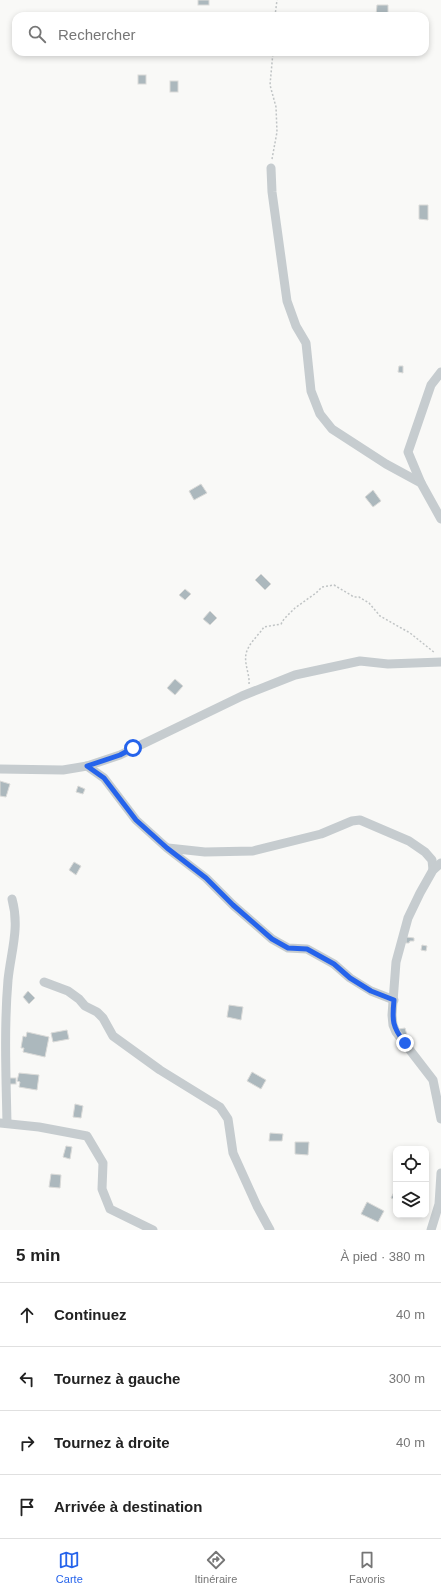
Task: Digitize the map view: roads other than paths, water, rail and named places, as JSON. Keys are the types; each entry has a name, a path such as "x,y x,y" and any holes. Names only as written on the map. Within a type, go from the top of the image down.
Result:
{"street":[{"path":"271,168 272,192 287,301 296,326 306,343 311,391 320,414 332,429 386,464 421,483"},
{"path":"441,372 431,385 408,452 421,483 441,519"},
{"path":"0,769 63,770 87,766 120,755 242,696 295,676 360,662 388,664 439,659"},
{"path":"87,766 104,778 136,820 167,848 206,878 233,905 272,939 288,948 307,949 334,964 350,978 371,991 394,1000"},
{"path":"167,848 205,852 252,851 320,834 352,821 360,820 409,842 425,852 432,860 433,870"},
{"path":"441,863 433,870 408,918 396,962 393,1025 396,1032 433,1080 441,1119"},
{"path":"12,899 15,910 16,926 8,980 6,1078 3,1123 39,1127 87,1136 103,1163 102,1189 110,1209 153,1230"},
{"path":"44,982 68,991 79,999 85,1006 97,1012 103,1018 113,1036 160,1070 220,1108 228,1119 233,1153 257,1206 270,1230"},
{"path":"435,1224 439,1204 441,1173"}]}
